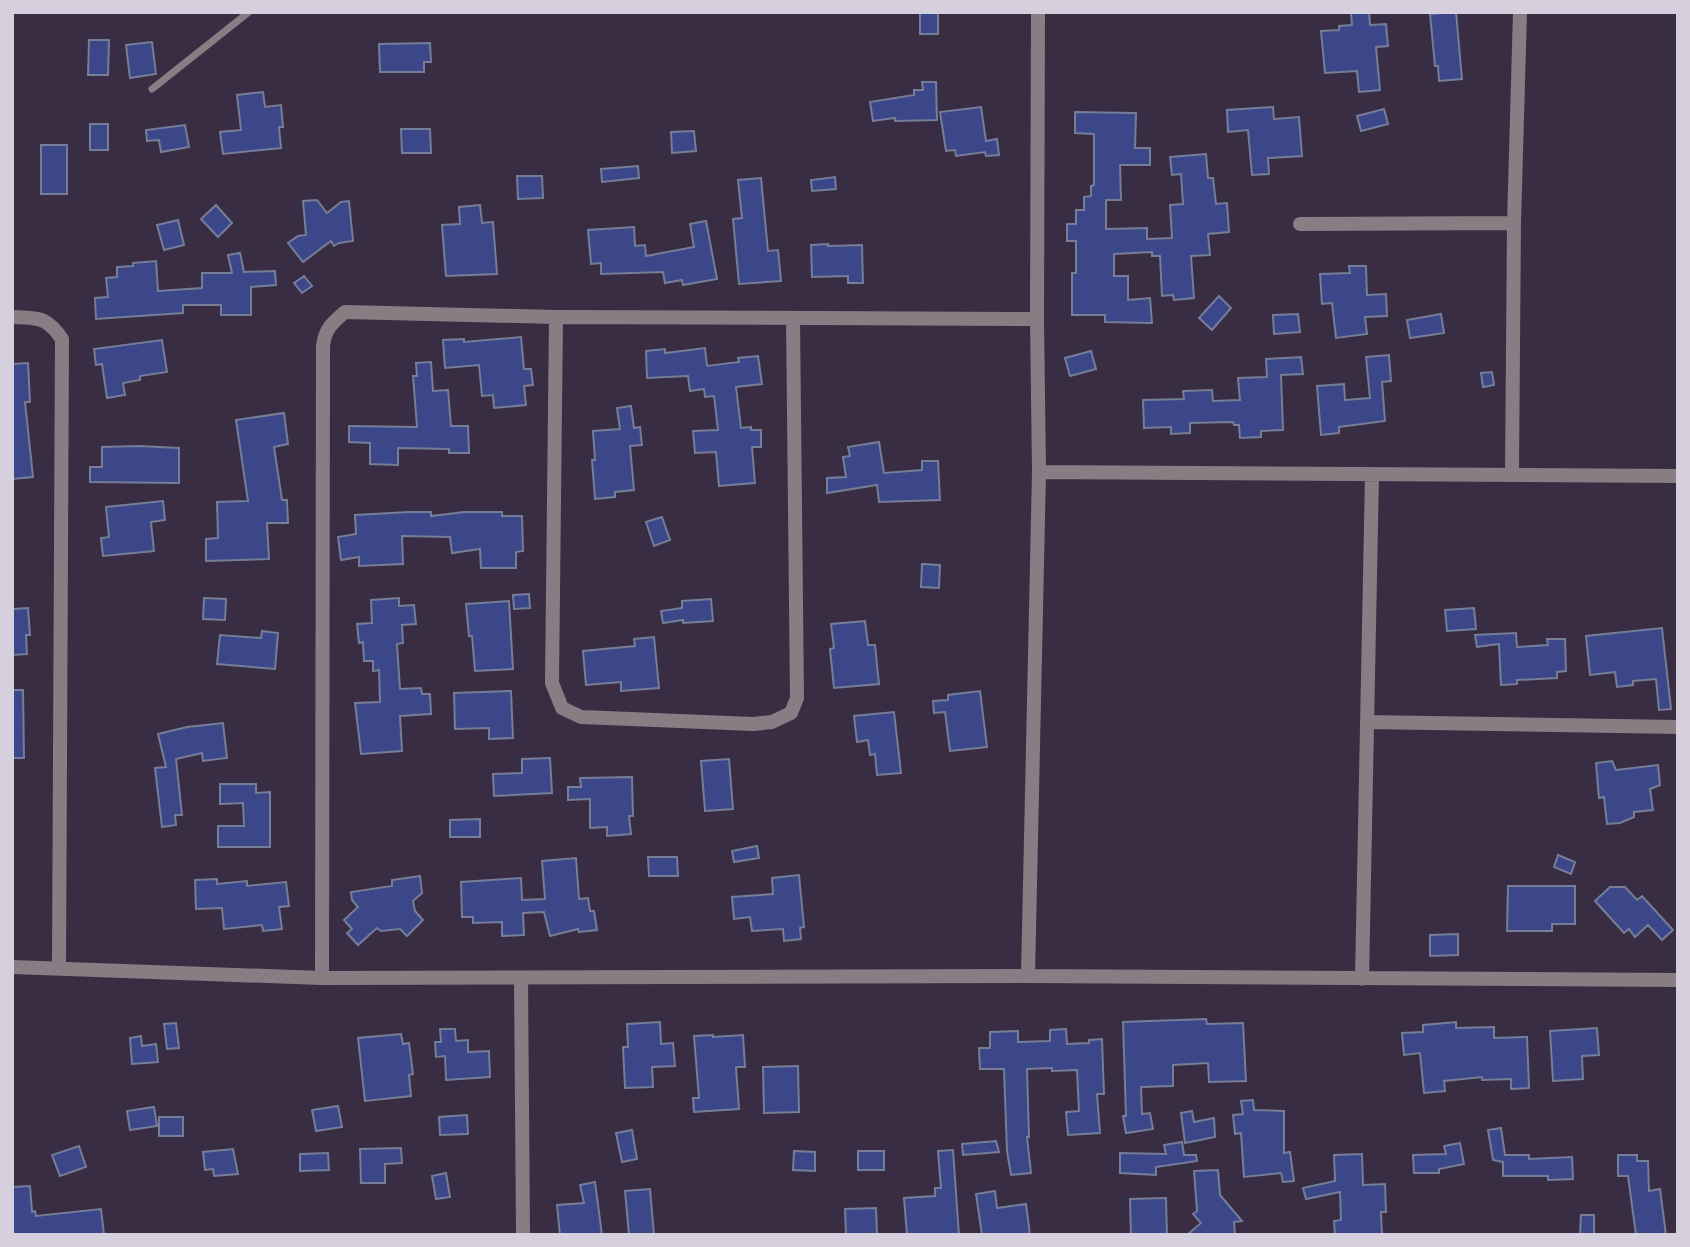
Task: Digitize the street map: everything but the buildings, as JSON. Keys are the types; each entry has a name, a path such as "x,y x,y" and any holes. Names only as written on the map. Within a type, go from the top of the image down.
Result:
{"street":[{"path":"1028,976 1039,472 1038,12"},
{"path":"1512,474 1514,223 1520,12"},
{"path":"1300,224 1514,223"},
{"path":"322,978 323,346 331,323 345,312 556,317 1037,319"},
{"path":"12,317 41,318 53,326 62,339 59,967"},
{"path":"556,317 552,683 562,708 581,717 753,724 772,722 791,713 797,698 793,318"},
{"path":"1039,472 1678,475"},
{"path":"1362,979 1372,475"},
{"path":"1367,722 1678,727"},
{"path":"12,967 322,978 1028,976 1678,980"},
{"path":"521,978 523,1235"}],"lane":[{"path":"152,89 249,12"}]}
